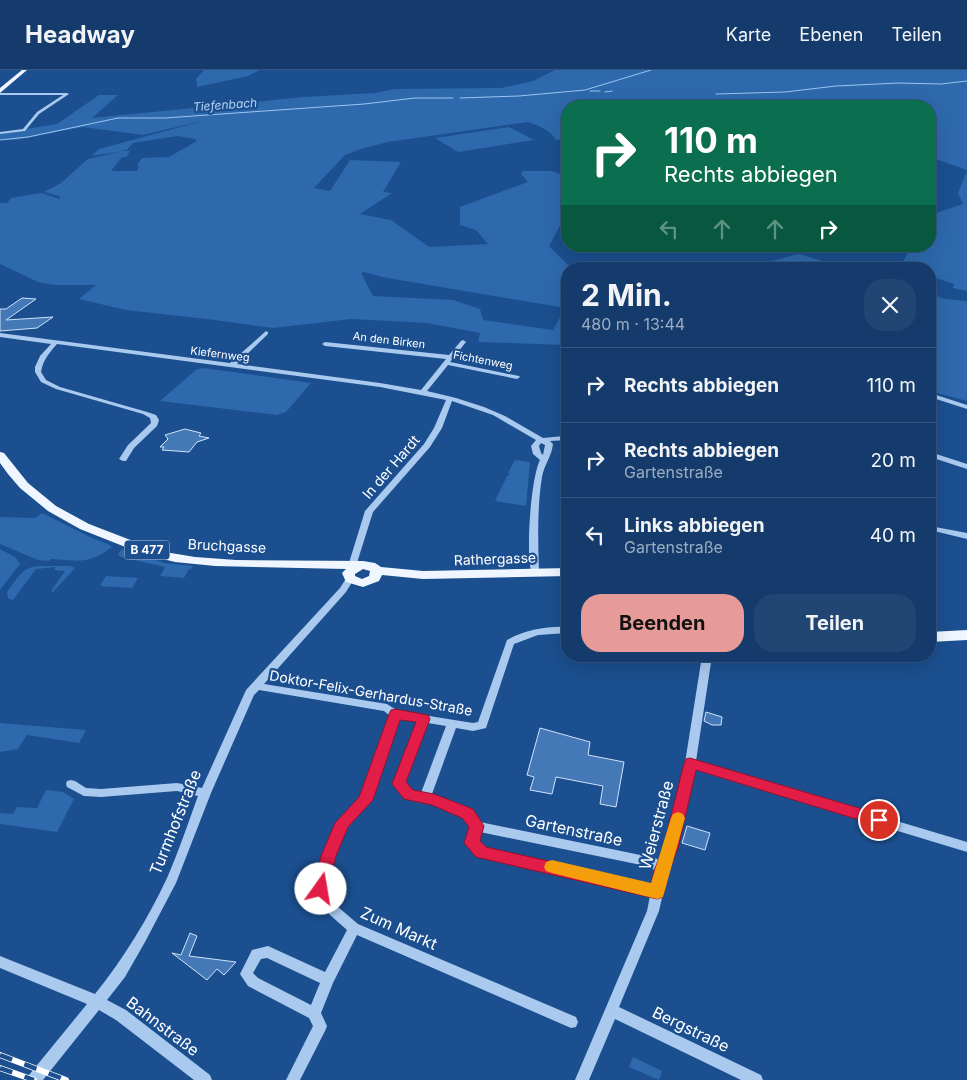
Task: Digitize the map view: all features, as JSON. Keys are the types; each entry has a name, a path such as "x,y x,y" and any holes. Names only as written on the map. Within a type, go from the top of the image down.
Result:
{"main road":[{"path":"0,92 25,70"},
{"name":"Bruchgasse","path":"0,455 18,480 50,508 78,524 123,542 163,555 185,559 306,564 352,571"},
{"name":"B 477","path":"366,565 374,575 363,583 352,571 366,565"},
{"name":"Rathergasse","path":"374,575 561,572"},
{"path":"936,637 967,635"}],"street":[{"path":"0,92 67,94 38,113 24,130 0,133"},
{"path":"232,366 266,333"},
{"name":"Kiefernweg","path":"0,335 423,392 437,396"},
{"path":"56,342 43,355 39,364 38,372 43,381 58,388 144,413 155,420 154,424 122,459"},
{"path":"423,392 463,342"},
{"name":"An den Birken","path":"325,344 448,360"},
{"name":"Fichtenweg","path":"448,360 517,377"},
{"path":"437,396 496,414 540,440 561,438"},
{"path":"936,397 967,408"},
{"name":"In der Hardt","path":"352,571 369,511 427,445 438,428 450,399"},
{"path":"535,572 536,483 542,458 537,454 535,446 540,440"},
{"path":"936,456 967,467"},
{"path":"936,529 967,536"},
{"name":"Turmhofstraße","path":"34,1080 124,969 172,879 205,793 247,700 256,686 343,590 352,571"},
{"name":"Doktor-Felix-Gerhardus-Straße","path":"256,686 387,708 395,714 473,728 482,725 510,642 517,638 561,629"},
{"name":"Weierstraße","path":"582,1080 653,911 662,871 671,848 690,763 706,662"},
{"name":"Zum Markt","path":"395,714 366,800 342,823 328,856 321,889 334,911 354,928 571,1022"},
{"path":"424,719 399,784 409,795 425,798 468,813 476,826 472,843 481,852 657,892"},
{"path":"425,798 452,724"},
{"path":"690,763 967,847"},
{"path":"71,784 84,792 101,793 177,787 205,793"},
{"name":"Gartenstraße","path":"476,826 650,862 658,865 662,871"},
{"path":"314,1013 354,928"},
{"path":"293,1080 320,1026 314,1013 253,982 246,974 257,954 268,952 328,980"},
{"path":"0,962 98,1002"},
{"name":"Bahnstraße","path":"98,1002 121,1015 205,1080"},
{"name":"Bergstraße","path":"611,1010 756,1080"}],"shaded area":[{"path":"204,70 260,70 248,76 197,87 196,79"},
{"path":"555,70 967,70 967,170 936,159 936,100 561,100 561,139 556,140 547,131 528,122 388,142 345,155 314,188 330,191 350,160 401,162 383,192 392,193 360,214 391,220 429,247 488,244 476,230 460,225 460,207 528,182 521,174 522,171 552,171 561,175 561,224 549,246 565,262 561,262 561,307 361,273 373,296 453,300 480,309 483,320 553,330 561,315 561,345 478,342 480,333 427,323 351,319 273,328 126,310 79,299 96,285 54,285 38,282 0,264 0,203 7,203 11,198 41,193 60,199 59,196 44,192 61,183 88,159 119,152 91,156 99,149 206,120 143,135 83,127 16,140 0,140 0,133 57,124 99,95 118,95 92,118 303,97 375,93 395,89 501,88 533,81","holes":["177,136 197,141 169,157 142,158 137,165 139,166 137,171 111,171 122,157 126,157 130,151 120,151 127,150 133,143"]},
{"path":"509,127 534,140 458,152 435,138"},
{"path":"967,171 967,291 953,288 954,284 936,278 936,262 903,262 908,252 936,252 936,213 963,204 958,193"},
{"path":"799,254 826,262 767,262"},
{"path":"936,296 945,299 967,301 967,401 936,393"},
{"path":"204,368 311,383 286,412 277,415 160,401 197,369"},
{"path":"515,460 530,462 526,506 495,501 507,476 510,474 508,473"},
{"path":"42,513 112,547 89,559 76,561 51,559 49,561 38,560 0,544 0,517 35,518"},
{"path":"0,549 15,557 20,564 0,590"},
{"path":"122,549 164,563 193,566 184,578 160,576 165,567 121,557 118,554"},
{"path":"71,566 75,568 53,592 51,591 65,571 54,570 56,567 36,569 13,600 8,598 7,592 20,575 32,567"},
{"path":"106,576 138,578 132,588 100,586"},
{"path":"0,723 86,730 79,743 27,735 18,749 0,752"},
{"path":"46,790 63,792 74,799 57,832 0,824 0,813 13,814 17,807 37,808"},
{"path":"633,1057 662,1071 659,1080 629,1067"}],"building":[{"path":"22,298 36,299 6,320 53,317 37,328 0,331 0,309 6,309"},
{"path":"185,429 201,433 199,436 209,438 197,442 189,452 162,450 164,447 160,447 168,439 165,435"},
{"path":"706,712 722,717 721,725 712,725 704,721"},
{"path":"540,728 590,742 588,755 624,762 616,807 600,804 603,786 556,777 552,794 530,790 534,777 527,775"},
{"path":"687,826 710,833 705,850 682,843"},
{"path":"190,933 197,936 189,956 236,962 224,975 217,969 207,980 172,953 181,955"}],"waterway":[{"name":"Tiefenbach","path":"460,98 519,96 585,90 651,70"},
{"path":"716,94 785,92 836,86 898,83 941,84 967,81"},
{"name":"Tiefenbach","path":"590,91 600,91"},
{"path":"605,92 612,91"},
{"name":"Tiefenbach","path":"0,140 28,137 118,118 165,118 364,104 415,98 453,98"}],"railway":[{"path":"0,1055 66,1080"},
{"path":"0,1068 34,1080"}],"slow traffic":[{"path":"552,867 631,884 657,892 678,818"}],"route":[{"path":"321,889 328,856 342,823 366,800 395,714 424,719 399,784 409,795 416,798 434,800 468,813 476,826 472,843 481,852 631,884 657,892 662,871 671,848 690,763 879,820"}]}
